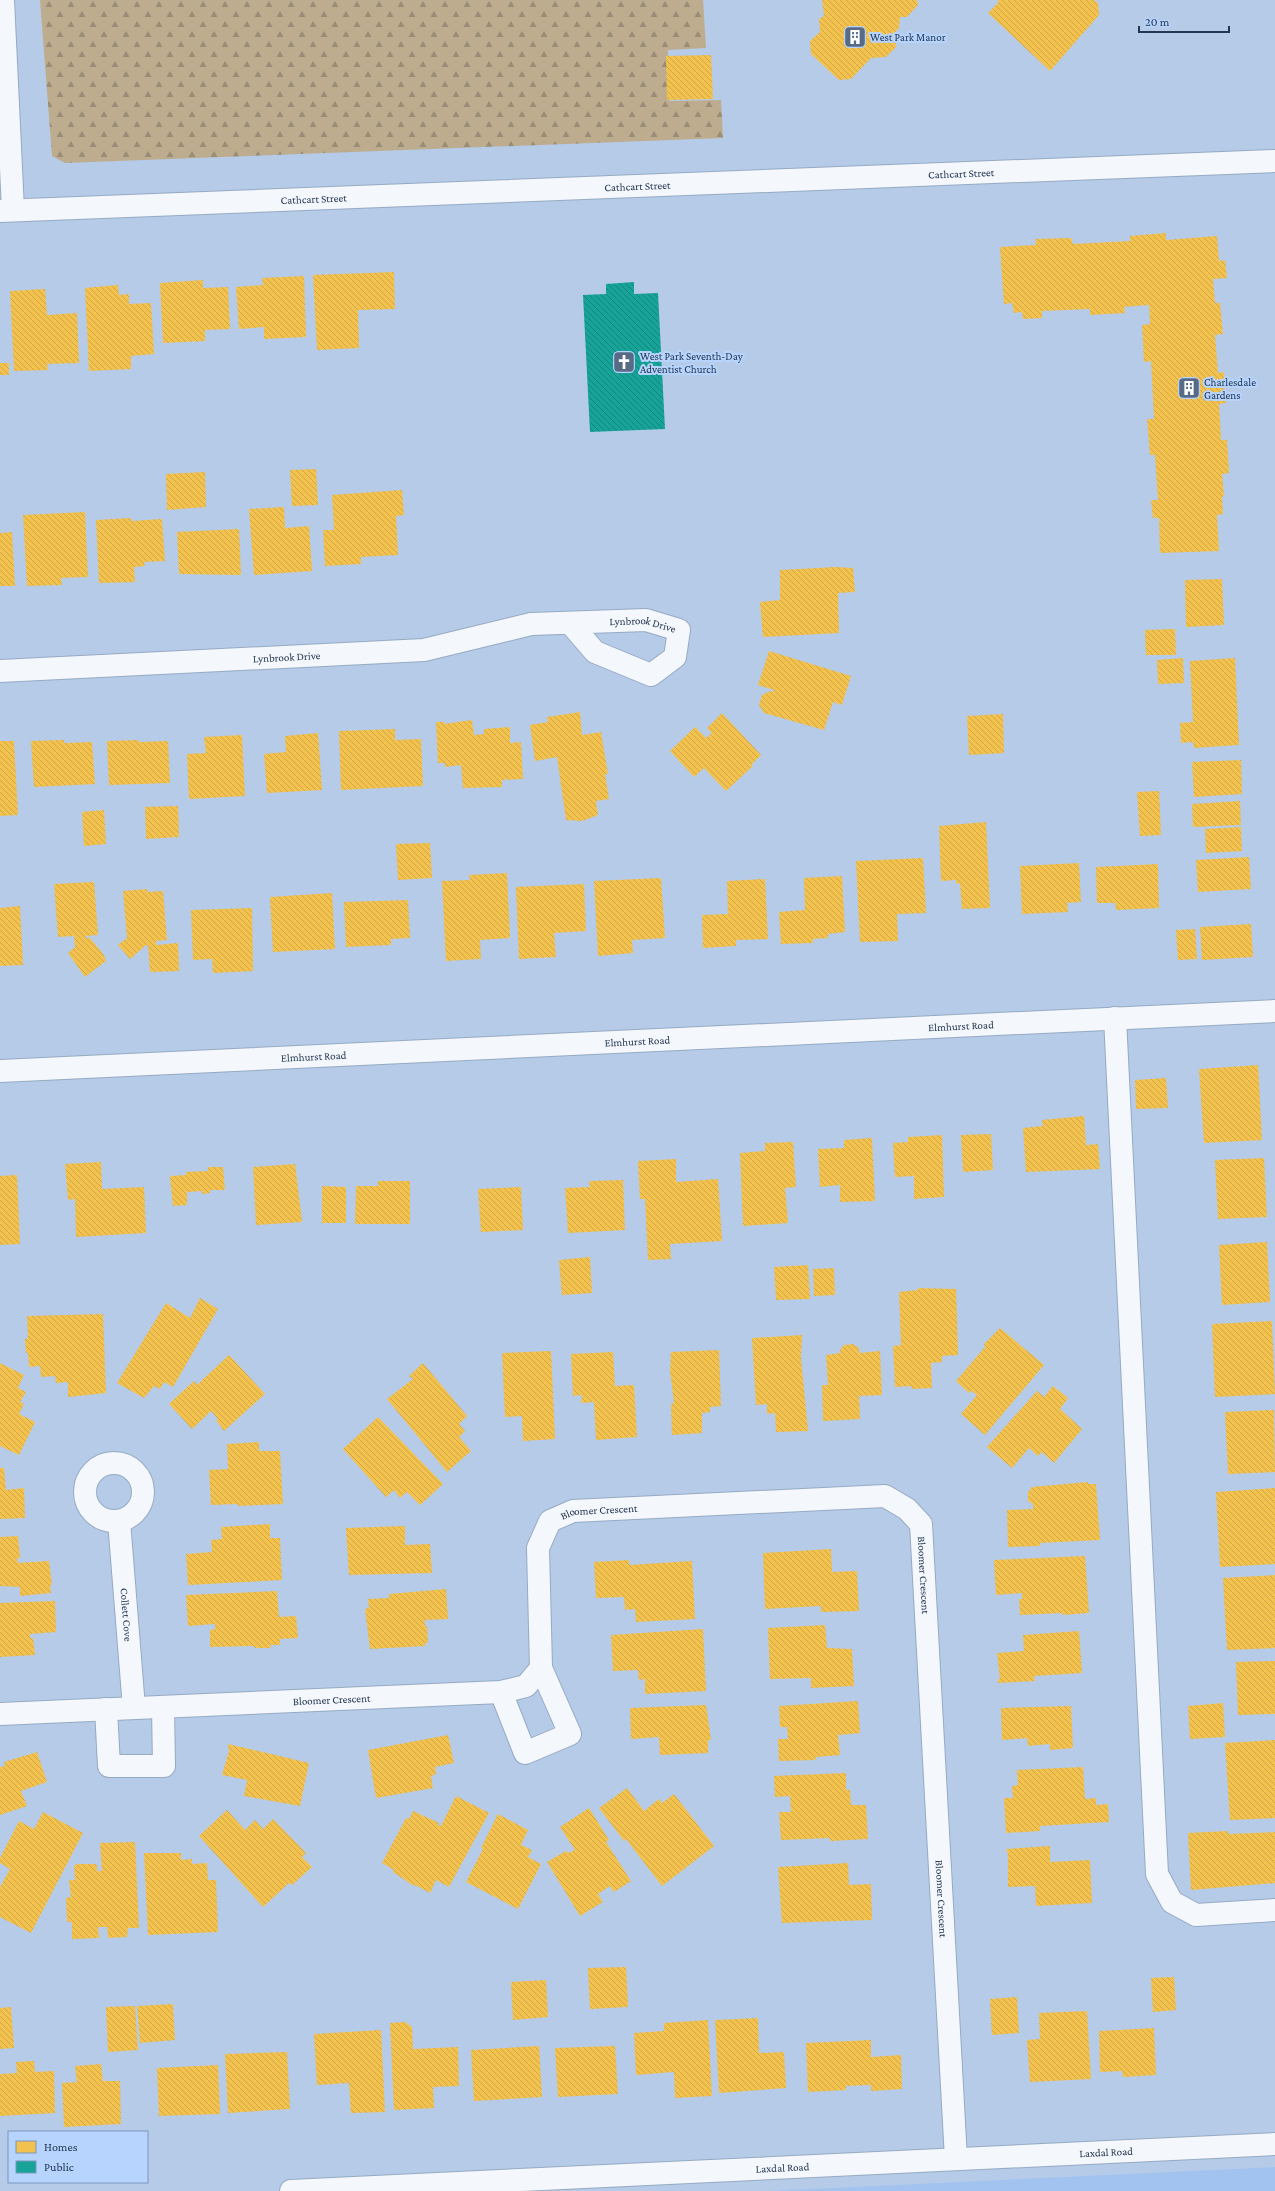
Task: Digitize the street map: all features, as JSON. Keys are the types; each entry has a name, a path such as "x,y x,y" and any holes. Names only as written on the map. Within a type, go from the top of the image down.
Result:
{"street":[{"path":"3,0 6,210"},
{"name":"Cathcart Street","path":"6,210 1275,161"},
{"name":"Lynbrook Drive","path":"0,671 424,650 530,624 570,623"},
{"name":"Elmhurst Road","path":"0,1071 1275,1010"},
{"path":"1114,1018 1157,1874 1172,1902 1196,1915 1275,1910"},
{"name":"Bloomer Crescent","path":"501,1692 525,1753 570,1734 542,1668 538,1548 550,1521 573,1511 885,1496 907,1509 921,1524 956,2159"},
{"name":"Collett Cove","path":"119,1521 134,1708"},
{"name":"Bloomer Crescent","path":"0,1714 501,1692 526,1686 542,1668"},
{"path":"106,1709 109,1766 164,1766 162,1707"},
{"name":"Laxdal Road","path":"291,2191 1275,2144"}],"shaded area":[{"path":"1275,2167 1275,2191 770,2191"}],"green space":[{"path":"40,0 703,0 706,48 668,50 669,101 721,100 723,138 65,163 52,156"}],"building: Homes":[{"name":"West Park Manor","path":"822,0 917,0 918,5 907,17 900,17 899,28 895,32 896,47 886,57 871,58 851,79 839,80 811,54 810,41 820,32 819,19 824,16"},
{"path":"997,0 1094,0 1098,3 1099,15 1050,71 988,13 999,2"},
{"path":"711,55 713,99 667,100 666,56"},
{"name":"Charlesdale Gardens","path":"1166,233 1166,240 1217,236 1219,261 1225,260 1227,278 1213,279 1215,303 1220,303 1223,334 1215,335 1218,373 1224,372 1226,403 1219,404 1221,440 1227,440 1229,473 1222,474 1224,496 1222,497 1223,514 1217,515 1219,551 1160,553 1159,518 1153,518 1151,500 1158,500 1155,455 1150,455 1147,419 1154,419 1151,361 1144,362 1142,325 1150,324 1149,305 1124,307 1125,313 1090,315 1090,309 1042,311 1042,318 1023,319 1022,312 1014,313 1012,303 1004,304 1000,247 1036,245 1035,239 1071,238 1073,244 1130,241 1130,236"},
{"path":"394,272 395,309 358,310 359,348 317,350 313,275"},
{"path":"304,276 306,337 264,339 264,327 239,329 236,287 263,285 262,278"},
{"path":"203,280 203,288 228,287 230,329 205,330 205,341 163,343 160,283"},
{"path":"118,285 119,295 129,294 129,304 151,303 154,354 131,356 131,369 89,371 85,288"},
{"path":"45,289 47,315 77,313 79,363 47,364 48,370 14,371 10,291"},
{"path":"0,363 9,363 9,375 0,375"},
{"path":"316,469 318,505 292,506 290,470"},
{"path":"205,472 206,507 167,510 166,474"},
{"path":"402,490 404,515 396,516 398,555 361,557 361,564 325,566 323,530 334,530 332,495"},
{"path":"284,507 285,528 309,526 312,571 254,575 249,509"},
{"path":"85,512 88,577 61,578 62,585 27,586 23,515"},
{"path":"131,518 131,521 162,519 165,561 144,562 145,566 134,567 135,582 99,583 96,520"},
{"path":"239,529 241,575 179,574 177,532"},
{"path":"12,532 15,586 0,586 0,533"},
{"path":"836,567 853,568 855,592 838,593 839,633 763,637 760,602 780,600 780,570"},
{"path":"1222,579 1224,625 1186,627 1185,580"},
{"path":"1175,629 1176,655 1146,655 1145,630"},
{"path":"769,651 851,676 842,705 833,702 824,730 764,713 759,705 762,695 770,691 773,692 774,690 758,685"},
{"path":"1183,658 1184,683 1158,684 1157,660"},
{"path":"1235,658 1239,745 1194,748 1193,742 1181,743 1180,723 1193,722 1190,661"},
{"path":"580,712 582,735 601,732 608,774 605,774 609,799 596,801 598,815 582,821 566,820 557,757 535,761 530,725 548,722 547,717"},
{"path":"722,713 761,755 751,765 753,766 726,791 704,768 694,777 670,751 695,727 706,738 712,733 707,728"},
{"path":"1003,714 1004,753 969,755 967,716"},
{"path":"472,720 474,735 484,734 484,729 510,727 510,743 521,742 523,779 502,780 502,787 463,788 461,765 445,767 445,763 438,763 436,722 445,722 444,724"},
{"path":"395,729 395,740 421,739 423,786 341,790 339,731"},
{"path":"318,733 322,790 267,793 264,754 286,752 285,736"},
{"path":"242,735 245,796 189,799 187,754 206,753 204,737"},
{"path":"64,740 64,743 92,742 95,784 34,787 31,741"},
{"path":"139,740 138,742 168,741 170,783 109,785 107,741"},
{"path":"0,741 14,741 18,815 0,816"},
{"path":"1241,760 1242,794 1194,797 1192,762"},
{"path":"1159,791 1161,835 1140,836 1137,792"},
{"path":"1240,801 1241,825 1193,827 1192,804"},
{"path":"178,806 179,837 146,839 145,807"},
{"path":"104,810 106,844 84,846 82,812"},
{"path":"986,822 990,908 962,909 960,883 956,884 956,880 941,881 939,826"},
{"path":"1241,827 1242,851 1206,853 1205,829"},
{"path":"430,843 432,878 398,880 396,844"},
{"path":"1249,857 1251,889 1198,892 1196,860"},
{"path":"923,858 926,913 897,914 898,941 860,942 856,861"},
{"path":"1079,863 1081,902 1067,903 1068,912 1022,914 1020,866"},
{"path":"1158,864 1159,908 1116,910 1115,903 1097,903 1096,867"},
{"path":"507,873 510,938 480,940 481,959 446,961 442,881 470,880 469,875"},
{"path":"842,876 845,932 828,934 828,938 813,939 813,943 781,944 779,912 805,910 804,878"},
{"path":"661,878 665,938 632,940 633,953 598,956 594,881"},
{"path":"765,879 768,939 736,940 736,946 703,948 702,915 728,914 727,881"},
{"path":"94,882 98,935 85,936 87,939 89,937 104,955 106,961 85,977 68,953 75,947 74,936 58,937 54,884"},
{"path":"584,884 586,931 554,933 556,957 519,959 516,887"},
{"path":"147,889 147,892 163,891 167,940 156,941 156,945 178,943 179,971 150,972 148,945 130,959 118,945 127,938 123,891"},
{"path":"332,893 335,949 273,952 270,897"},
{"path":"408,900 410,938 391,939 391,945 346,947 344,902"},
{"path":"20,906 23,965 0,966 0,908"},
{"path":"252,908 253,971 213,973 212,959 193,960 191,910"},
{"path":"1251,924 1253,957 1202,960 1200,927"},
{"path":"1195,929 1197,959 1178,960 1176,930"},
{"path":"1258,1065 1262,1140 1204,1143 1199,1069"},
{"path":"1166,1078 1168,1108 1136,1109 1135,1080"},
{"path":"1084,1116 1086,1145 1098,1144 1100,1169 1026,1172 1023,1128 1043,1126 1042,1120"},
{"path":"991,1134 993,1170 963,1172 961,1135"},
{"path":"942,1135 944,1197 914,1199 914,1176 895,1177 893,1143 908,1142 908,1137"},
{"path":"872,1138 875,1201 840,1202 840,1185 820,1187 818,1149 844,1148 844,1140"},
{"path":"793,1142 796,1187 785,1188 788,1223 743,1226 740,1153 765,1151 765,1143"},
{"path":"1264,1158 1267,1217 1218,1219 1215,1160"},
{"path":"676,1159 676,1182 718,1179 722,1241 670,1244 671,1259 648,1260 645,1199 640,1199 638,1161"},
{"path":"101,1162 102,1189 144,1187 146,1233 76,1237 75,1199 68,1200 65,1164"},
{"path":"295,1164 302,1222 256,1225 253,1167"},
{"path":"208,1167 223,1167 225,1190 210,1190 210,1193 202,1194 202,1191 187,1192 187,1205 173,1206 170,1176 186,1175 186,1172 208,1171"},
{"path":"17,1175 20,1244 0,1245 0,1176"},
{"path":"623,1180 625,1230 568,1233 565,1188 590,1187 589,1181"},
{"path":"378,1181 410,1181 410,1224 355,1224 356,1186 378,1186"},
{"path":"322,1186 346,1187 346,1223 322,1223"},
{"path":"521,1187 523,1230 481,1232 478,1189"},
{"path":"1267,1242 1270,1302 1222,1305 1219,1245"},
{"path":"590,1257 592,1293 562,1295 559,1260"},
{"path":"808,1265 810,1299 776,1300 774,1267"},
{"path":"834,1268 835,1295 814,1296 813,1269"},
{"path":"918,1288 956,1289 958,1355 942,1356 942,1362 931,1363 932,1388 912,1389 911,1386 895,1387 893,1346 901,1345 899,1292 918,1290"},
{"path":"200,1298 218,1309 173,1387 164,1382 160,1389 154,1386 144,1398 117,1383 166,1303 190,1318"},
{"path":"103,1314 106,1393 68,1397 68,1382 56,1383 55,1376 41,1377 40,1366 29,1367 25,1339 28,1338 27,1316"},
{"path":"1272,1321 1275,1394 1215,1397 1212,1324"},
{"path":"1000,1328 1044,1365 985,1435 961,1414 977,1395 971,1391 969,1393 956,1381 985,1347 984,1344"},
{"path":"802,1335 801,1358 808,1431 776,1432 775,1413 767,1414 767,1404 756,1405 752,1338"},
{"path":"853,1344 859,1348 859,1353 880,1351 882,1395 859,1396 860,1419 823,1421 822,1385 828,1385 826,1355 840,1353 840,1350 844,1345"},
{"path":"719,1350 721,1406 710,1407 710,1412 702,1413 702,1433 672,1435 671,1404 674,1403 670,1371 671,1352"},
{"path":"551,1351 555,1439 523,1441 522,1416 505,1417 502,1353"},
{"path":"613,1352 615,1386 634,1385 637,1437 596,1440 594,1402 581,1403 582,1395 573,1396 571,1354"},
{"path":"229,1355 265,1394 224,1431 216,1420 218,1419 211,1411 192,1429 169,1404 194,1381 197,1385"},
{"path":"0,1363 24,1375 18,1388 26,1392 20,1402 24,1404 19,1414 35,1422 19,1455 0,1446"},
{"path":"423,1363 467,1416 459,1424 465,1431 459,1437 471,1451 447,1472 387,1399 413,1379 409,1376"},
{"path":"1053,1386 1068,1398 1060,1409 1082,1429 1054,1463 1042,1452 1038,1456 1029,1448 1012,1468 987,1447 1037,1391 1044,1397"},
{"path":"1274,1410 1275,1472 1228,1474 1225,1412"},
{"path":"378,1417 443,1484 420,1505 407,1492 400,1498 394,1490 386,1497 343,1449"},
{"path":"259,1442 259,1451 280,1451 283,1504 238,1506 238,1504 211,1505 209,1470 228,1469 227,1444"},
{"path":"0,1468 4,1468 6,1490 24,1488 25,1518 0,1519"},
{"path":"1088,1482 1088,1484 1096,1484 1100,1540 1040,1543 1040,1546 1008,1547 1007,1510 1033,1509 1033,1504 1028,1501 1028,1492 1032,1487"},
{"path":"1275,1488 1275,1564 1220,1567 1216,1492"},
{"path":"270,1524 270,1538 280,1538 282,1580 188,1585 186,1554 212,1552 211,1540 222,1539 221,1527"},
{"path":"405,1526 405,1545 430,1544 432,1573 349,1575 346,1528"},
{"path":"18,1536 20,1558 17,1558 18,1563 49,1561 52,1585 50,1585 51,1593 20,1596 20,1587 0,1586 0,1537"},
{"path":"831,1549 832,1572 857,1571 859,1611 821,1612 821,1606 765,1609 763,1553"},
{"path":"1085,1556 1089,1613 1062,1615 1063,1613 1020,1615 1019,1599 1022,1599 1022,1593 996,1595 994,1560"},
{"path":"629,1560 629,1565 692,1561 695,1619 636,1622 635,1609 625,1610 624,1597 596,1598 594,1562"},
{"path":"1275,1575 1275,1648 1227,1650 1223,1578"},
{"path":"446,1589 448,1619 425,1620 425,1626 427,1626 428,1643 425,1643 425,1646 370,1649 365,1609 369,1608 368,1599 389,1598 389,1594"},
{"path":"277,1591 279,1617 296,1616 298,1638 280,1639 280,1645 270,1645 271,1648 255,1648 254,1646 210,1647 210,1630 215,1629 215,1624 188,1626 186,1595"},
{"path":"55,1601 56,1632 30,1634 30,1638 33,1638 35,1655 0,1657 0,1603"},
{"path":"825,1625 827,1648 852,1649 854,1686 811,1688 811,1678 770,1679 768,1628"},
{"path":"703,1629 706,1691 645,1694 645,1679 639,1680 638,1670 613,1671 611,1635"},
{"path":"1079,1631 1082,1673 1034,1676 1035,1681 998,1683 998,1679 1000,1679 997,1653 1024,1651 1023,1635"},
{"path":"1275,1661 1275,1714 1238,1715 1236,1662"},
{"path":"858,1701 860,1733 838,1735 840,1755 816,1757 815,1760 779,1761 778,1739 788,1739 787,1727 780,1727 779,1706"},
{"path":"1223,1703 1225,1737 1190,1739 1188,1706"},
{"path":"706,1705 711,1740 708,1740 708,1753 660,1755 659,1737 631,1739 630,1708"},
{"path":"1071,1706 1073,1748 1050,1750 1050,1744 1028,1746 1027,1738 1002,1740 1001,1708"},
{"path":"448,1735 454,1763 435,1767 436,1774 431,1776 433,1788 376,1798 368,1750"},
{"path":"1275,1740 1275,1818 1230,1820 1225,1743"},
{"path":"228,1744 309,1763 300,1806 244,1796 247,1780 222,1775 229,1751"},
{"path":"37,1752 47,1782 21,1791 27,1806 0,1815 0,1767 5,1766 4,1762"},
{"path":"1083,1767 1085,1799 1096,1798 1096,1805 1108,1804 1109,1822 1040,1826 1040,1831 1006,1833 1004,1798 1013,1798 1012,1786 1018,1785 1017,1770"},
{"path":"846,1773 846,1790 850,1790 851,1805 866,1805 868,1839 830,1841 830,1838 781,1840 779,1812 791,1812 790,1796 775,1797 774,1776"},
{"path":"627,1788 644,1811 659,1799 662,1803 674,1794 714,1846 662,1886 626,1839 624,1841 599,1808"},
{"path":"456,1796 489,1813 449,1887 436,1880 430,1893 415,1885 414,1886 393,1872 394,1870 382,1863 406,1818 409,1819 413,1811 439,1823 438,1825 441,1826"},
{"path":"589,1808 609,1840 606,1842 631,1881 614,1892 610,1886 598,1894 603,1902 580,1916 547,1862 566,1851 568,1853 575,1850 560,1827"},
{"path":"227,1810 245,1830 255,1820 263,1829 273,1819 306,1853 302,1857 312,1867 292,1885 289,1883 263,1907 199,1836"},
{"path":"43,1812 83,1833 31,1933 0,1917 0,1887 10,1869 0,1863 0,1858 19,1821 34,1829"},
{"path":"498,1814 528,1830 521,1845 532,1850 528,1857 541,1864 518,1909 466,1882 483,1849 481,1848"},
{"path":"1228,1831 1228,1834 1275,1832 1275,1883 1191,1890 1188,1833"},
{"path":"135,1842 139,1928 128,1928 127,1937 108,1938 107,1927 98,1927 99,1938 72,1939 72,1922 67,1922 66,1898 71,1897 69,1880 75,1880 74,1866 77,1864 94,1864 97,1865 97,1871 102,1871 100,1843"},
{"path":"1050,1846 1050,1862 1090,1860 1092,1903 1036,1906 1035,1886 1008,1887 1008,1854 1006,1849"},
{"path":"144,1853 181,1853 181,1860 192,1859 192,1864 207,1863 208,1880 216,1880 218,1932 148,1935"},
{"path":"848,1863 849,1885 871,1884 872,1920 782,1923 778,1867"},
{"path":"626,1967 628,2007 590,2009 588,1968"},
{"path":"1174,1977 1176,2010 1153,2012 1151,1978"},
{"path":"546,1980 548,2017 513,2020 511,1982"},
{"path":"1017,1997 1019,2033 992,2035 990,1999"},
{"path":"173,2004 175,2040 140,2043 137,2006"},
{"path":"135,2006 138,2050 108,2052 106,2007"},
{"path":"11,2007 14,2048 0,2049 0,2008"},
{"path":"1087,2011 1091,2079 1030,2082 1027,2040 1040,2039 1039,2013"},
{"path":"758,2018 759,2053 784,2052 786,2088 719,2093 715,2020"},
{"path":"708,2020 712,2096 675,2098 674,2072 636,2075 634,2033 664,2031 664,2023"},
{"path":"405,2022 412,2027 413,2049 458,2047 459,2086 433,2087 434,2108 394,2110 390,2023"},
{"path":"1154,2028 1156,2075 1123,2077 1122,2071 1100,2072 1099,2031"},
{"path":"381,2030 385,2112 351,2113 349,2083 317,2085 314,2034"},
{"path":"871,2040 871,2057 901,2055 902,2089 871,2091 871,2085 846,2086 846,2090 808,2092 806,2043"},
{"path":"539,2046 542,2097 474,2101 471,2050"},
{"path":"615,2046 618,2094 558,2097 555,2048"},
{"path":"287,2052 290,2109 228,2113 225,2054"},
{"path":"34,2061 35,2072 54,2071 55,2113 0,2116 0,2074 17,2073 16,2062"},
{"path":"101,2064 103,2081 120,2081 121,2124 64,2127 62,2083 77,2082 75,2066"},
{"path":"218,2065 220,2114 159,2116 157,2068"}],"building: Public":[{"name":"West Park Seventh-Day Adventist Church","path":"634,282 634,294 658,293 665,429 590,432 583,295 606,294 606,284"}],"place":[{"name":"West Park Manor","path":"855,37"},
{"name":"West Park Seventh-Day Adventist Church","path":"624,362"},
{"name":"Charlesdale Gardens","path":"1189,388"}]}
